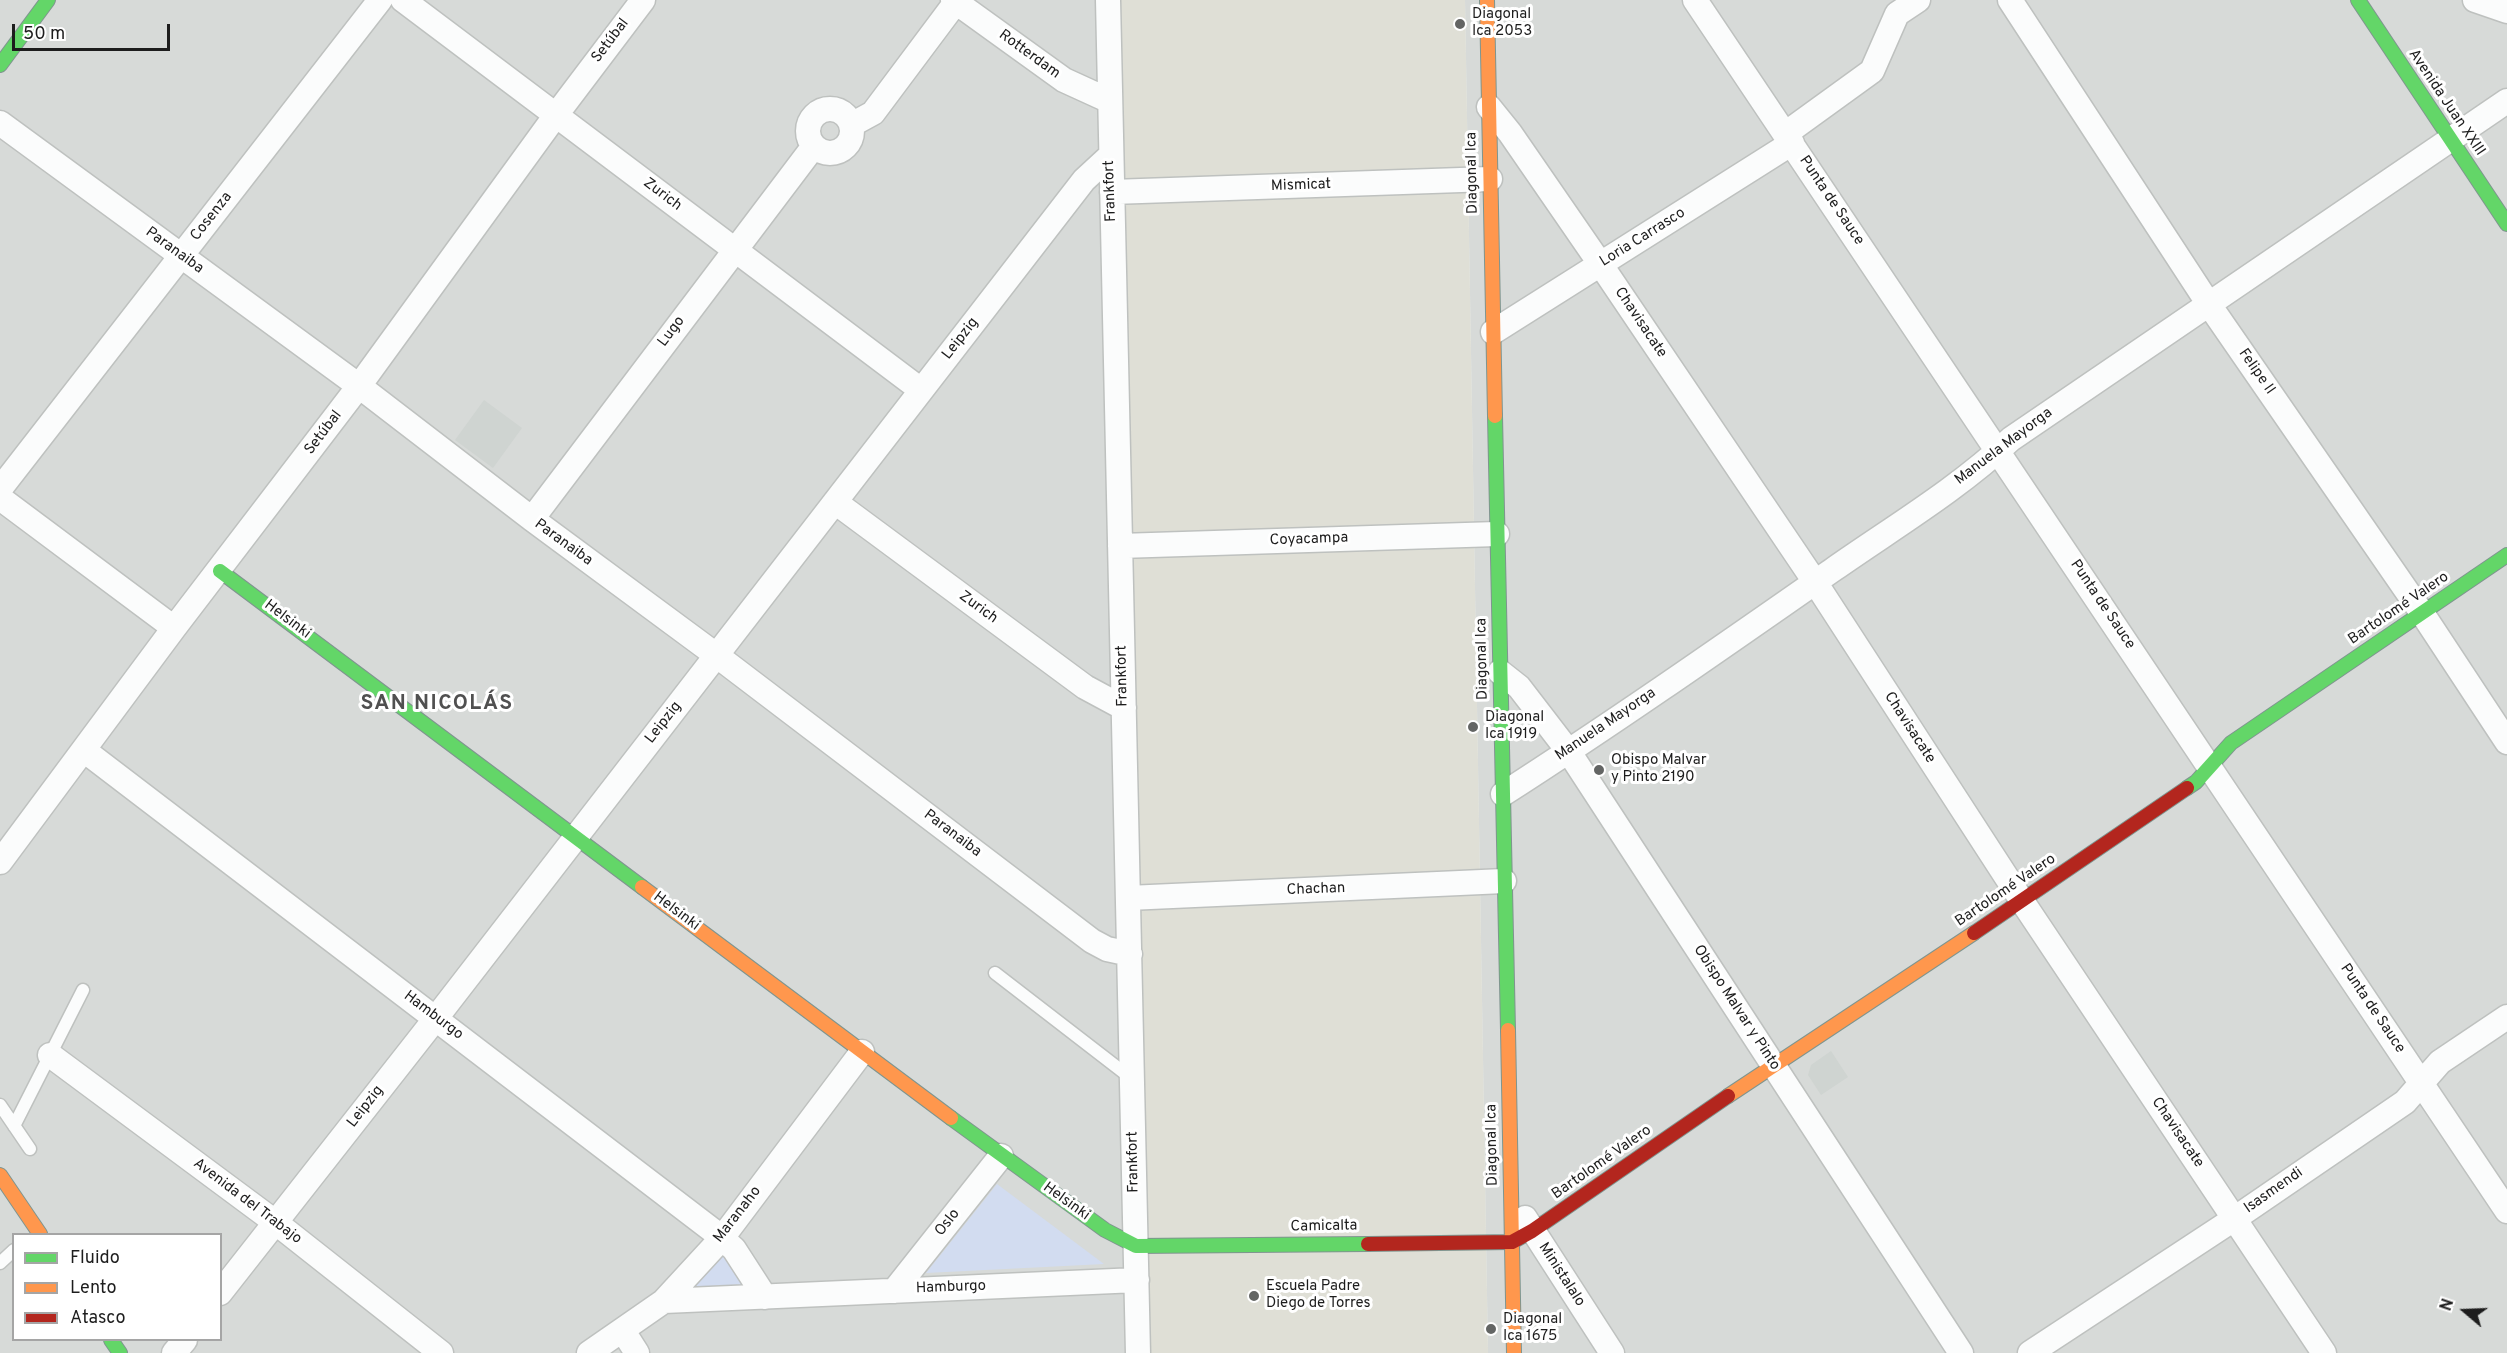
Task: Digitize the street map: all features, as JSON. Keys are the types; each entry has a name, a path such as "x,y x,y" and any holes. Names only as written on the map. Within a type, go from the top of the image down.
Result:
{"street":[{"path":"0,65 48,0"},
{"name":"Cosenza","path":"0,489 380,0"},
{"name":"Zurich","path":"403,0 921,390"},
{"name":"Setúbal","path":"0,862 85,751 174,628 359,386 556,115 643,0"},
{"name":"Frankfort","path":"1108,0 1138,1353"},
{"name":"Diagonal Ica","path":"1486,0 1511,1196"},
{"name":"Punta de Sauce","path":"1695,0 2507,1211"},
{"name":"Loria Carrasco","path":"1493,333 1601,265 1789,139 1872,71 1897,14 1918,0"},
{"name":"Felipe II","path":"2010,0 2208,303 2422,613 2507,742"},
{"name":"Avenida Juan XXIII","path":"2358,0 2507,224"},
{"path":"2475,0 2507,10"},
{"path":"851,125 873,113 955,1"},
{"name":"Rotterdam","path":"955,1 1064,80 1110,101"},
{"name":"Manuela Mayorga","path":"1503,794 1569,752 1983,465 2011,440 2208,303 2507,101"},
{"name":"Chavisacate","path":"1489,107 1510,133 1601,265 1815,582 2022,901 2324,1353"},
{"path":"830,109 837,110 843,113 851,125 850,140 841,150 826,153 814,146 810,140 809,126 816,114 830,109"},
{"name":"Paranaiba","path":"0,123 359,386 1092,941 1107,949 1130,954"},
{"name":"Lugo","path":"532,519 814,146"},
{"name":"Leipzig","path":"222,1290 436,1018 1084,180 1110,156"},
{"name":"Mismicat","path":"1112,192 1490,179"},
{"path":"0,498 174,628"},
{"name":"Zurich","path":"835,502 1084,687 1124,708"},
{"name":"Coyacampa","path":"1120,546 1497,534"},
{"name":"Bartolomé Valero","path":"1522,1236 2196,782 2231,742 2507,555"},
{"name":"Helsinki","path":"220,570 1001,1156 1105,1230 1136,1246"},
{"name":"Obispo Malvar y Pinto","path":"1500,672 1519,687 1569,752 1961,1353"},
{"name":"Hamburgo","path":"85,751 722,1238 734,1249 765,1298"},
{"name":"Chachan","path":"1128,898 1504,881"},
{"name":"Isasmendi","path":"2030,1353 2234,1219 2405,1101 2440,1062 2507,1017"},
{"name":"Maranaho","path":"589,1353 664,1300 722,1238 862,1052"},
{"name":"Avenida del Trabajo","path":"50,1055 275,1222 441,1353"},
{"name":"Oslo","path":"894,1291 1001,1156"},
{"path":"0,1175 34,1232"},
{"name":"Ministalalo","path":"1511,1196 1522,1236 1612,1353"},
{"path":"1514,1353 1522,1236"},
{"name":"Camicalta","path":"1136,1246 1522,1236"},
{"name":"Hamburgo","path":"664,1300 765,1298 1137,1280"},
{"path":"623,1331 638,1353"},
{"path":"174,1353 184,1341"}],"lane":[{"path":"995,973 1132,1078"},
{"path":"14,1126 83,990"},
{"path":"0,1105 30,1149"},
{"path":"0,1263 12,1252"}],"shaded area":[{"path":"0,0 1115,0 1144,1353 0,1353"},
{"path":"1115,0 1465,0 1488,1353 1144,1353"},
{"path":"1465,0 2507,0 2507,1353 1488,1353"},
{"path":"997,1184 1104,1264 926,1273"},
{"path":"720,1250 743,1286 686,1290"}],"building":[{"path":"484,400 522,428 493,468 455,440"},
{"path":"1831,1051 1848,1077 1821,1095 1808,1075 1811,1065"}],"traffic: fast":[{"path":"0,65 48,0"},
{"path":"2358,0 2507,224"},
{"path":"1495,416 1508,1030"},
{"path":"2187,788 2196,782 2231,743 2507,555"},
{"path":"220,571 642,887"},
{"path":"951,1118 1105,1230 1136,1246 1368,1244"},
{"path":"112,1341 120,1353"}],"traffic: slow":[{"path":"1487,0 1495,416"},
{"path":"642,887 951,1118"},
{"path":"1728,1096 1974,933"},
{"path":"1508,1030 1514,1353"},
{"path":"0,1175 39,1233"}],"traffic: jam":[{"path":"1974,933 2187,788"},
{"path":"1368,1244 1512,1242 1532,1231 1728,1096"}],"place":[{"name":"Diagonal Ica 2053","path":"1460,24"},
{"name":"Diagonal Ica 1919","path":"1473,727"},
{"name":"Obispo Malvar y Pinto 2190","path":"1599,770"},
{"name":"Escuela Padre Diego de Torres","path":"1254,1296"},
{"name":"Diagonal Ica 1675","path":"1491,1329"}],"district":[{"name":"SAN NICOLÁS","path":"437,705"}]}
